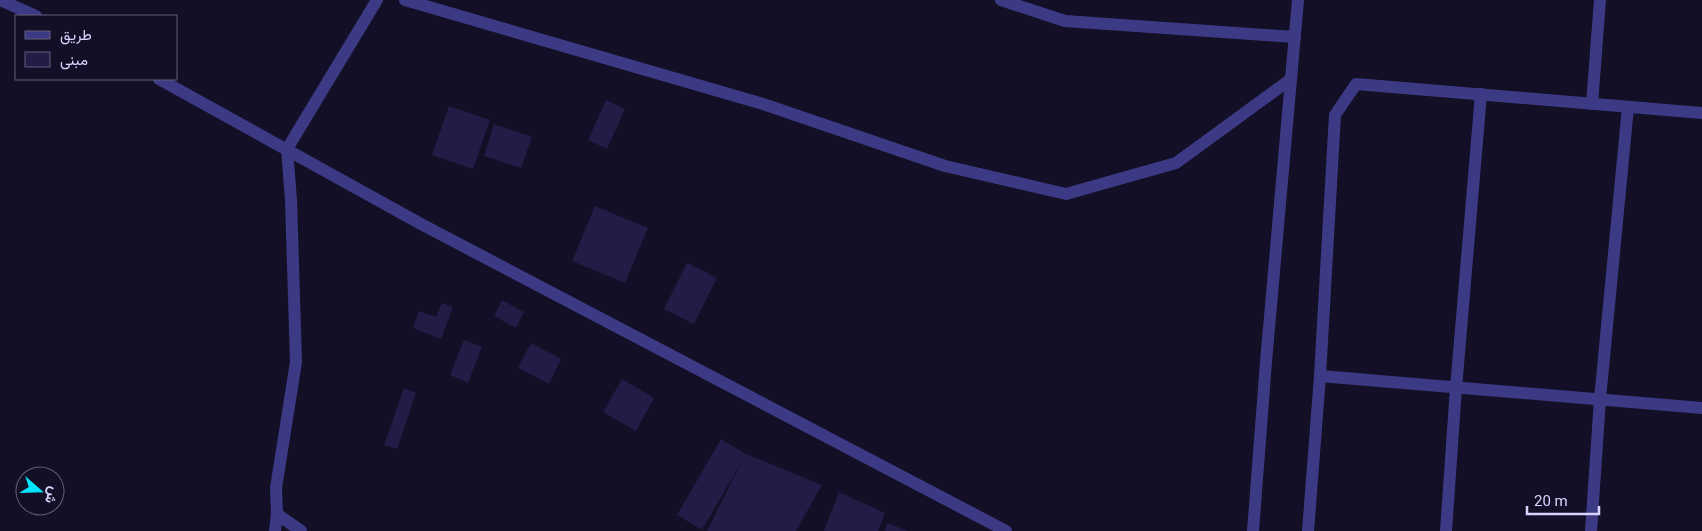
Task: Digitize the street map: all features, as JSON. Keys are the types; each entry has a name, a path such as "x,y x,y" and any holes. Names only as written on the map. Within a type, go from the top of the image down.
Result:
{"street":[{"path":"0,0 34,15"},
{"path":"275,531 277,514 276,488 296,362 291,200 287,149 377,0"},
{"path":"405,0 762,104 945,166 1066,194 1176,163 1292,79"},
{"path":"1001,0 1065,21 1295,37"},
{"path":"1253,531 1298,0"},
{"path":"1592,104 1600,0"},
{"path":"161,80 422,224 1006,531"},
{"path":"1308,531 1320,376 1336,115 1356,84 1702,113"},
{"path":"1446,531 1481,94"},
{"path":"1591,531 1600,399 1628,107"},
{"path":"1320,376 1702,408"},
{"path":"277,514 301,531"}],"building":[{"path":"606,100 625,109 607,149 588,140"},
{"path":"449,106 490,120 473,169 432,155"},
{"path":"494,124 532,137 521,168 484,156"},
{"path":"595,206 648,228 625,283 572,261"},
{"path":"687,263 717,278 694,324 664,309"},
{"path":"502,300 524,312 516,328 494,316"},
{"path":"442,303 453,307 441,339 413,328 419,311 436,317"},
{"path":"464,340 482,347 468,383 450,375"},
{"path":"531,343 561,359 549,384 518,368"},
{"path":"622,379 654,398 636,431 603,412"},
{"path":"404,388 416,393 397,449 384,445"},
{"path":"721,439 746,454 822,485 796,531 707,531 742,461 702,530 677,515"},
{"path":"839,492 885,513 878,531 824,531"},
{"path":"887,523 908,531 885,531"}]}
